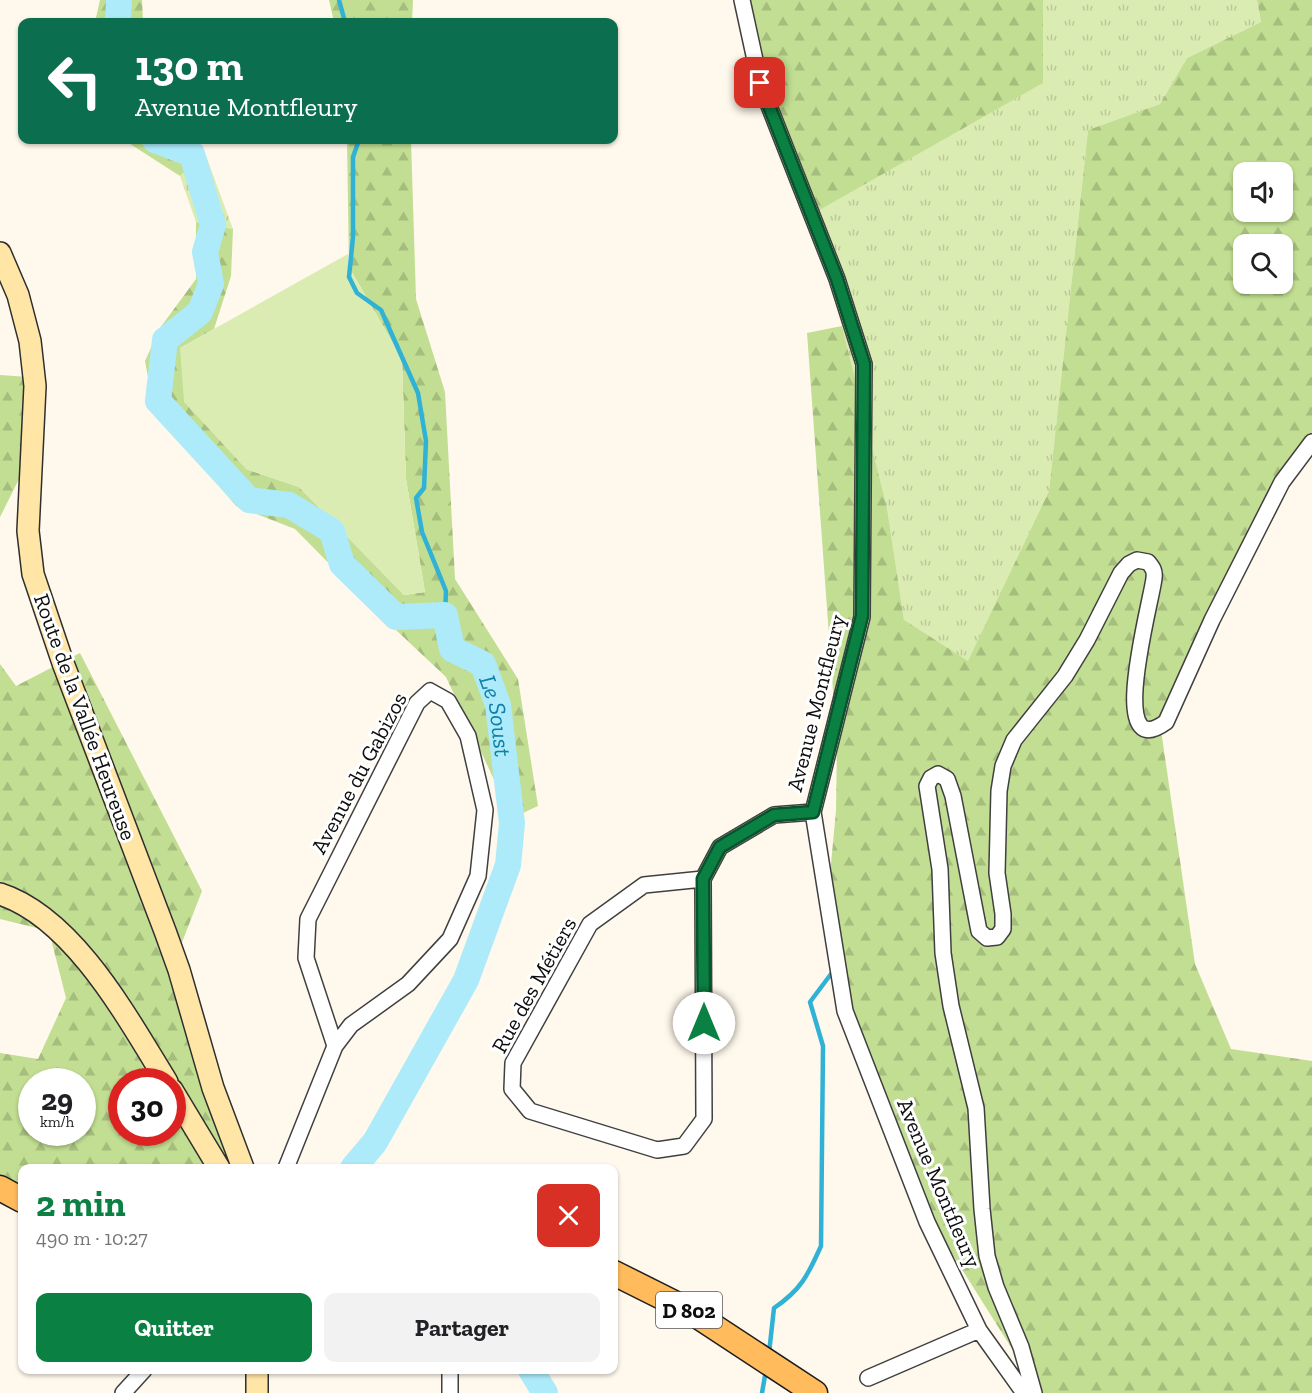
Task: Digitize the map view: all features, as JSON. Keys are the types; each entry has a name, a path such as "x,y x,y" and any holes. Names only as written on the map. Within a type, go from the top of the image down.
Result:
{"main road":[{"path":"0,1188 18,1198"},
{"name":"D 802","path":"618,1275 690,1311 815,1393"}],"street":[{"name":"Avenue Montfleury","path":"742,0 760,83 837,279 864,364 862,616 813,812 845,1011 927,1222 979,1330 1024,1393"},
{"name":"Route de la Vallée Heureuse","path":"0,253 18,295 30,341 34,386 28,531 33,574 63,663 179,970 213,1088 242,1164"},
{"path":"1034,1393 1021,1347 996,1287 987,1256 976,1108 950,996 943,953 940,869 927,786 931,778 938,774 947,780 953,796 979,931 987,938 998,937 1003,929 997,873 999,791 1003,766 1014,740 1065,675 1087,639 1121,573 1128,564 1137,560 1148,562 1154,569 1154,580 1144,626 1133,700 1140,725 1146,730 1155,730 1166,722 1212,620 1282,482 1312,442"},
{"name":"Avenue du Gabizos","path":"288,1164 335,1046 351,1025 408,984 450,939 478,876 485,810 468,736 448,701 429,692 417,703 308,920 306,958 335,1046"},
{"name":"Rue des Métiers","path":"703,879 644,885 590,924 513,1063 512,1089 530,1111 657,1150 684,1146 704,1119 703,879 720,847 774,815 813,812"},
{"path":"0,894 47,921 76,949 103,982 158,1068"},
{"path":"186,1113 217,1164"},
{"path":"868,1378 979,1330"},
{"path":"123,1393 140,1374"},
{"path":"257,1374 257,1393"},
{"path":"450,1374 450,1393"}],"green space":[{"path":"100,0 142,0 143,18 96,18"},
{"path":"329,0 413,0 412,18 333,18"},
{"path":"748,0 1043,0 1043,83 811,215 764,75"},
{"path":"1043,0 1257,0 1261,22 1187,58 1160,104 1088,130 1049,491 968,662 904,621 887,508 842,326 811,215 1042,83"},
{"path":"1257,0 1312,0 1312,435 1264,501 1161,730 1195,964 1231,1049 1312,1061 1312,1393 1040,1393 939,1233 846,1008 827,906 836,811 837,746 807,333 842,326 887,508 904,620 968,661 1049,491 1088,130 1160,104 1187,58 1261,22"},
{"path":"130,144 193,144 205,153 180,176"},
{"path":"347,144 411,144 416,299 445,392 455,579 518,679 538,806 512,818 446,677 380,615 295,529 236,506 154,409 145,361 160,328 196,279 196,222 233,229 231,276 214,329 180,348 246,469 299,487 404,595 425,592 406,479 402,359 349,267"},
{"path":"205,153 233,229 196,222 180,176"},
{"path":"348,254 349,267 402,359 406,479 425,592 404,595 299,487 246,469 184,402 180,348"},
{"path":"0,375 28,377 24,469 0,517"},
{"path":"80,653 202,891 172,968 229,1164 18,1164 18,1186 0,1175 0,1053 38,1059 66,998 49,931 0,919 0,664 16,686"}],"waterway":[{"name":"Le Soust","path":"118,18 119,0"},
{"path":"339,0 344,18"},
{"name":"Le Soust","path":"166,144 192,154 213,225 205,252 211,284 200,312 165,340 158,401 249,500 289,505 332,531 342,564 396,617 445,615 452,649 483,664 498,705 512,823 508,865 466,980 375,1142 356,1164"},
{"path":"358,144 353,157 353,237 349,277 357,293 381,310 418,393 426,441 424,488 416,498 422,532 446,591 445,615"},
{"path":"769,1353 774,1308 791,1295 803,1281 821,1246 823,1046 810,1002 834,970"},
{"path":"762,1393 766,1370"},
{"name":"Le Soust","path":"533,1374 545,1393"}],"route":[{"path":"704,1023 703,879 720,847 774,815 813,812 862,616 864,364 837,279 760,83"}]}
